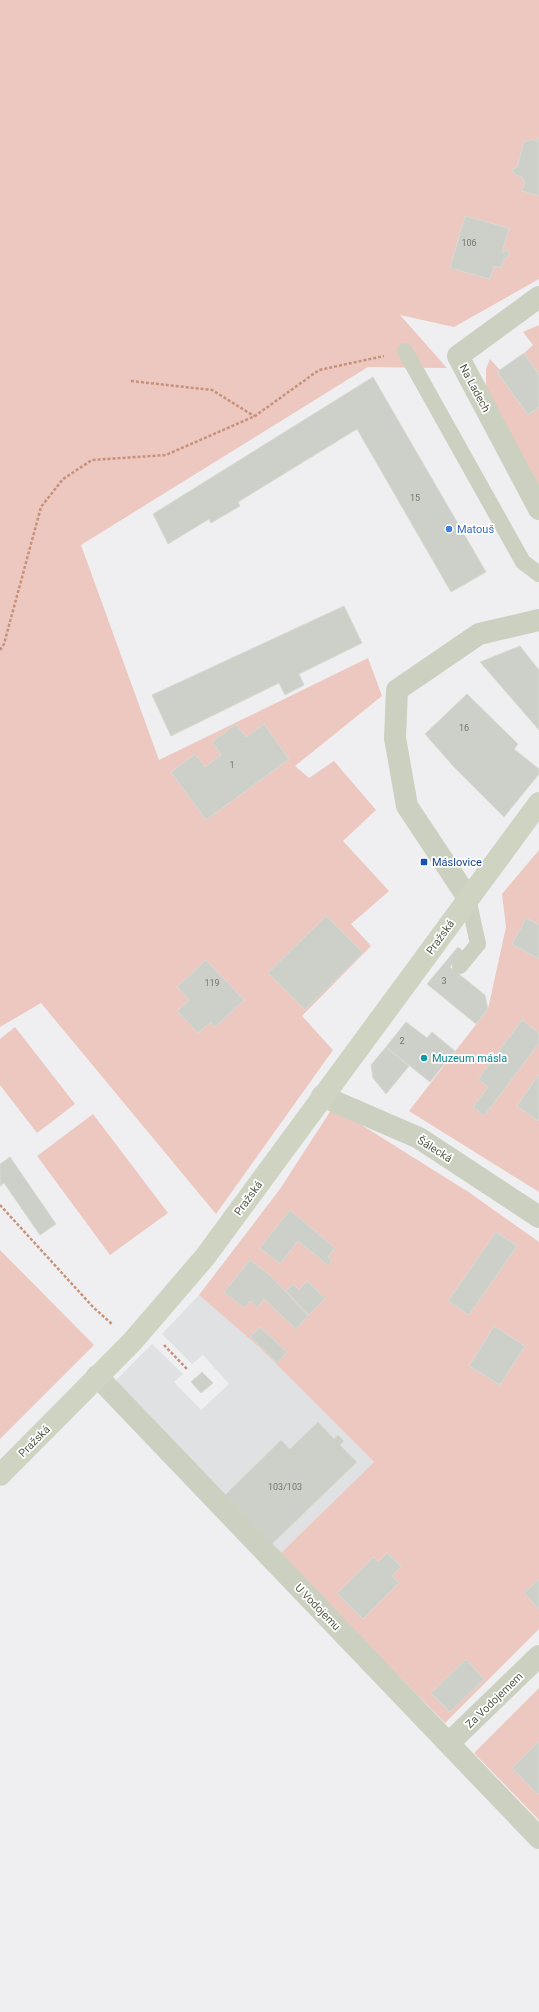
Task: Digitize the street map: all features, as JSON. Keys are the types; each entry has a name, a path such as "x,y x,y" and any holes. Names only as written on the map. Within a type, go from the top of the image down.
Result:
{"street":[{"name":"Na Ladech","path":"539,297 458,356 539,509"},
{"path":"468,898 407,806 395,738 396,690 479,634 539,620"},
{"name":"Pražská","path":"0,1475 138,1334 205,1257 539,803"},
{"name":"Šálecká","path":"322,1096 419,1138 539,1217"},
{"name":"U Vodojemu","path":"97,1376 539,1838"},
{"name":"Za Vodojemem","path":"449,1744 539,1656"}],"lane":[{"path":"405,351 522,562 539,574"},
{"path":"460,966 478,944 468,898"}],"path":[{"path":"0,650 4,644 42,507 63,479 92,460 166,455 255,416 319,370 405,351"},
{"path":"131,381 212,390 255,416"},
{"path":"0,1205 93,1307 138,1334 187,1369"}],"shaded area":[{"path":"0,0 539,0 539,279 454,327 400,315 447,368 368,367 81,545 159,760 368,658 382,696 295,766 309,778 334,761 376,810 343,841 389,891 351,924 371,946 302,1016 333,1050 216,1214 41,1003 0,1027"},
{"path":"539,325 539,375 524,353 533,345 523,332"},
{"path":"490,359 500,370 497,372 528,415 539,407 539,488 486,390 486,369"},
{"path":"539,850 539,1192 409,1111 488,1009 506,927 502,894"},
{"path":"15,1027 75,1104 37,1133 0,1085 0,1039"},
{"path":"333,1107 470,1193 539,1242 539,1629 445,1723 280,1554 374,1462 259,1347 199,1295 280,1189"},
{"path":"93,1114 168,1213 110,1255 37,1156"},
{"path":"0,1250 94,1345 0,1439"},
{"path":"199,1295 259,1347 374,1462 280,1554 272,1544 356,1462 340,1445 344,1441 338,1435 334,1439 318,1422 290,1449 281,1440 225,1495 116,1380 152,1344 183,1374 174,1382 201,1410 229,1384 203,1355 192,1364 162,1334"},
{"path":"539,1688 539,1820 474,1753"}],"building":[{"path":"538,137 539,196 522,191 525,182 522,177 515,175 512,169 517,167 524,142 531,139 537,141"},
{"path":"465,216 509,228 502,253 507,250 510,254 504,259 501,268 494,266 490,279 450,268"},
{"path":"524,353 539,375 539,407 528,415 497,372"},
{"path":"373,377 486,572 451,592 357,429 238,502 240,506 211,523 209,519 168,544 153,514"},
{"path":"344,606 362,643 299,674 304,685 285,695 279,683 171,736 152,695"},
{"path":"520,646 539,670 539,730 480,662"},
{"path":"467,694 518,744 514,749 539,769 539,774 504,817 454,767 425,734"},
{"path":"236,724 246,737 264,724 289,759 206,820 171,772 195,754 205,767 221,755 212,742"},
{"path":"326,916 363,953 305,1010 268,973"},
{"path":"526,918 539,925 539,959 512,944"},
{"name":"Muzeum másla","path":"458,947 463,951 450,967 485,995 488,1009 476,1024 427,984"},
{"path":"206,960 244,1000 215,1027 211,1022 198,1033 177,1011 189,1000 177,987"},
{"path":"522,1020 539,1033 539,1043 484,1116 473,1107 488,1087 478,1079"},
{"name":"Muzeum másla","path":"406,1022 427,1038 432,1032 455,1051 430,1082 386,1047"},
{"path":"386,1047 409,1066 386,1094 373,1078 371,1065"},
{"path":"539,1074 539,1119 538,1121 517,1106"},
{"path":"10,1157 56,1224 40,1235 4,1183 0,1186 0,1164"},
{"path":"290,1210 335,1248 328,1257 332,1260 328,1265 298,1241 280,1264 260,1248"},
{"path":"496,1232 517,1246 469,1315 448,1301"},
{"path":"250,1260 271,1276 308,1316 296,1329 264,1299 257,1308 250,1301 244,1308 224,1292"},
{"path":"307,1281 325,1299 309,1315 286,1291 293,1284 299,1290"},
{"path":"494,1326 525,1346 500,1385 469,1366"},
{"path":"260,1327 287,1352 277,1363 250,1337"},
{"path":"202,1372 213,1383 201,1393 191,1382"},
{"path":"318,1422 334,1439 338,1435 344,1441 340,1445 357,1462 272,1544 225,1495 281,1440 290,1449"},
{"path":"387,1553 401,1567 392,1576 399,1583 363,1619 337,1593 374,1557 378,1562"},
{"path":"539,1579 539,1609 524,1593"},
{"path":"466,1659 484,1679 450,1712 431,1693"},
{"path":"539,1741 539,1793 537,1794 512,1768"}],"place":[{"name":"Matouš","path":"449,529"},
{"name":"Máslovice","path":"424,862"},
{"name":"Muzeum másla","path":"424,1058"}]}
